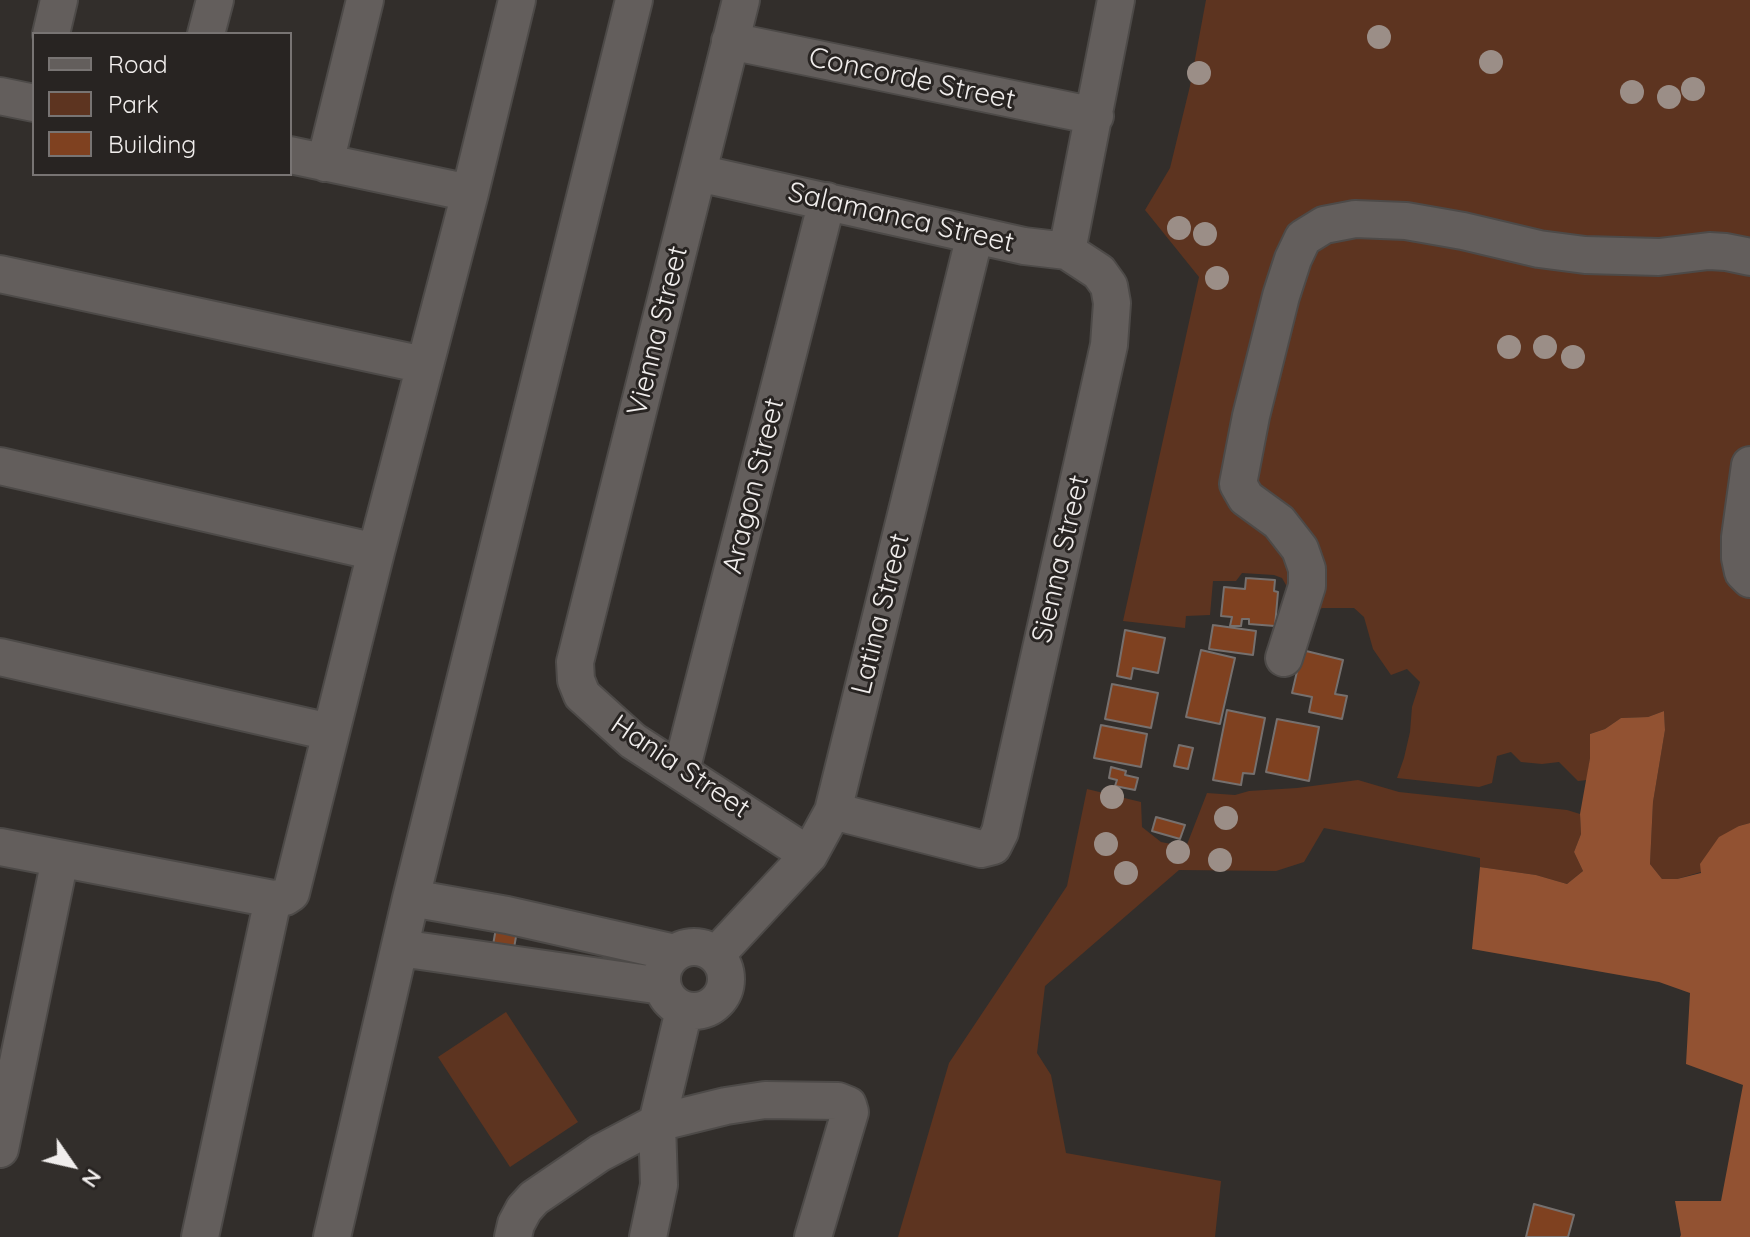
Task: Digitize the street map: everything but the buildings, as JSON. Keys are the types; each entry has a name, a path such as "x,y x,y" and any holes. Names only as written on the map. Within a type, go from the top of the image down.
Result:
{"street":[{"path":"51,32 59,0"},
{"path":"207,32 215,0"},
{"path":"325,163 365,0"},
{"path":"0,847 273,899 291,893 517,0"},
{"path":"332,1237 411,898 634,0"},
{"name":"Vienna Street","path":"575,662 741,0"},
{"path":"1067,251 1116,0"},
{"name":"Concorde Street","path":"730,41 1095,116"},
{"path":"0,96 32,103"},
{"path":"292,155 470,193"},
{"name":"Salamanca Street","path":"698,173 1024,246 1067,251 1099,272"},
{"name":"Aragon Street","path":"681,771 827,201"},
{"path":"1284,658 1307,586 1307,569 1300,549 1279,522 1246,498 1238,484 1251,416 1281,296 1303,238 1324,225 1355,219 1393,220 1585,255 1659,257 1709,251 1750,257"},
{"name":"Latina Street","path":"716,955 809,855 833,811 975,235"},
{"name":"Sienna Street","path":"833,811 981,849 993,846 1000,832 1109,345 1112,303 1109,286 1099,272"},
{"path":"0,274 424,365"},
{"path":"1750,465 1740,558 1743,572 1750,579"},
{"path":"0,466 376,552"},
{"path":"0,657 330,732"},
{"name":"Hania Street","path":"575,662 576,680 582,695 633,741 809,855"},
{"path":"0,1149 4,1112 60,859"},
{"path":"411,898 541,923 674,983 706,1009 722,995 726,974 722,963 716,955 706,950 696,947 685,949 674,983 657,1123 659,1185 648,1237"},
{"path":"200,1237 273,899"},
{"path":"459,956 468,908"},
{"path":"535,966 541,923"},
{"path":"400,948 674,983"},
{"path":"513,1237 524,1209 534,1198 600,1153 657,1123 765,1100 838,1101 848,1105 850,1112 813,1237"}],"green space":[{"path":"1206,0 1750,0 1750,823 1739,826 1701,872 1677,879 1662,879 1650,864 1653,802 1665,730 1664,711 1648,717 1621,718 1605,729 1590,734 1587,780 1578,781 1559,762 1521,762 1511,752 1497,756 1492,783 1479,787 1397,778 1420,682 1407,669 1391,675 1373,649 1364,617 1354,608 1322,608 1312,615 1286,598 1286,585 1282,578 1242,573 1236,581 1213,581 1210,615 1186,616 1185,628 1123,621 1199,277 1145,210 1170,168"},
{"path":"1358,780 1399,792 1567,810 1580,814 1581,834 1574,852 1583,871 1567,884 1536,875 1480,867 1480,858 1324,828 1304,862 1276,871 1179,870 1045,986 1037,1053 1051,1075 1066,1153 1221,1181 1215,1237 898,1237 949,1063 1067,886 1087,789 1141,802 1142,827 1161,842 1186,847 1207,793 1235,795"},
{"path":"506,1012 578,1122 510,1167 438,1057"}],"shaded area":[{"path":"1664,711 1665,730 1653,802 1650,864 1662,879 1701,873 1700,864 1719,837 1750,823 1750,1237 1680,1237 1675,1201 1721,1201 1743,1085 1686,1064 1690,993 1659,982 1472,949 1480,867 1536,875 1567,884 1583,871 1574,852 1581,834 1580,814 1590,758 1590,734 1605,729 1621,718 1648,717"}]}
